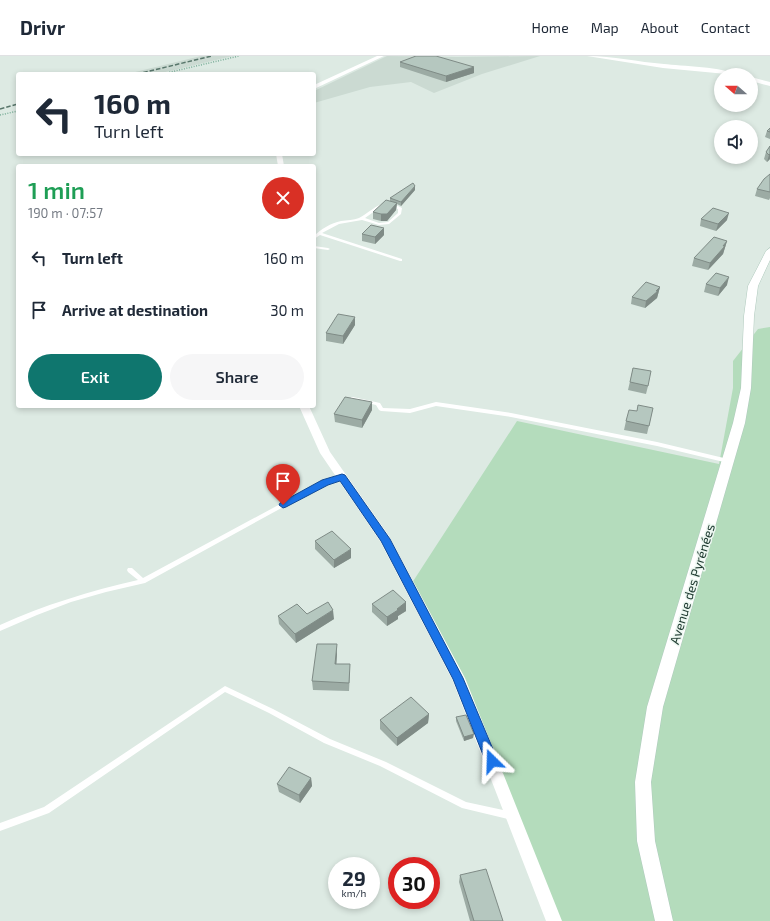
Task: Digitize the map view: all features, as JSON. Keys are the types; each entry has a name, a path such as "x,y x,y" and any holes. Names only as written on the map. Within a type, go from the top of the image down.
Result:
{"main road":[{"name":"Avenue des Pyrénées","path":"664,921 646,841 643,782 655,707 739,422 746,388 749,316 754,286 770,251"}],"street":[{"path":"316,87 381,56"},
{"path":"590,56 714,71"},
{"path":"758,81 770,84"},
{"path":"305,408 325,453 385,539 458,678 554,921"}],"lane":[{"path":"316,236 329,226 361,218 377,206 393,205 400,208 400,213 389,223 380,224 361,218"},
{"path":"319,233 401,260"},
{"path":"316,247 328,249"},
{"path":"353,398 378,404 381,409 410,411 436,404 511,415 657,444 728,461"},
{"path":"0,628 68,600 143,581 325,482 342,477"},
{"path":"130,570 143,581"},
{"path":"0,827 46,810 225,689 327,741 383,764 465,805 514,817"}],"path":[{"path":"171,72 239,56"},
{"path":"0,115 16,111"}],"shaded area":[{"path":"201,56 233,56 165,72 135,72"},
{"path":"387,56 540,56 482,74 434,93 411,82 370,87 316,102 316,90"}],"green space":[{"path":"770,327 770,921 555,921 467,697 410,586 517,421 719,464 733,388 733,361 758,329"}],"building":[{"path":"416,56 436,56 474,67 446,76 400,62"},
{"path":"770,146 770,154 769,155 766,152"},
{"path":"770,174 770,192 757,189 764,179"},
{"path":"413,183 415,186 401,202 390,198"},
{"path":"386,200 397,203 387,214 373,212"},
{"path":"713,208 729,213 718,224 701,219"},
{"path":"371,225 384,228 375,237 362,234"},
{"path":"714,237 727,241 723,246 725,246 710,263 694,258"},
{"path":"716,273 729,277 720,288 706,284"},
{"path":"646,282 660,287 656,291 658,291 646,301 632,297"},
{"path":"338,314 355,317 343,336 326,333"},
{"path":"633,368 651,371 648,386 630,382"},
{"path":"345,397 372,402 362,420 334,414"},
{"path":"638,405 653,408 649,426 626,421 629,410 637,411"},
{"path":"332,531 351,549 334,560 315,541"},
{"path":"393,590 406,602 397,609 398,610 387,617 372,604"},
{"path":"328,602 333,610 295,634 278,616 297,604 307,614"},
{"path":"317,644 337,644 335,664 350,664 349,683 312,681"},
{"path":"411,697 429,714 397,738 380,720"},
{"path":"466,715 474,734 464,737 456,717"},
{"path":"289,767 311,778 299,795 277,784"},
{"path":"486,869 503,921 474,921 460,875"}],"railway":[{"path":"145,72 212,56"},
{"path":"0,109 16,105"}],"route":[{"path":"283,505 325,482 342,477 385,539 458,678 492,761"}]}
